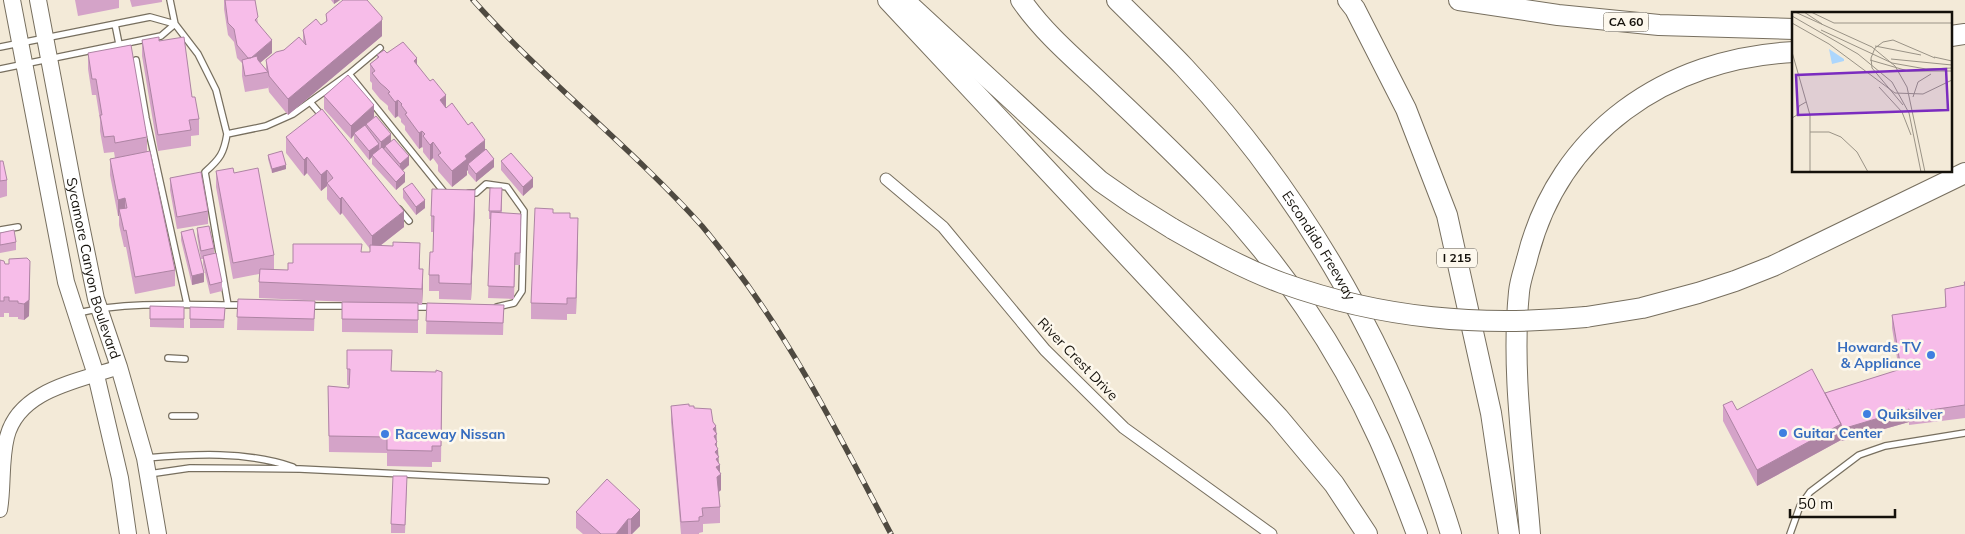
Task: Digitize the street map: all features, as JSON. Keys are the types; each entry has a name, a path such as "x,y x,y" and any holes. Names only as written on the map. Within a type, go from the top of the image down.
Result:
{"highway":[{"path":"888,0 1278,417 1334,484 1366,534"},
{"path":"903,0 1100,180 1133,204 1173,229 1240,265 1281,283 1370,307 1425,317 1463,321 1543,321 1586,317 1642,308 1698,293 1773,266 1965,173"},
{"path":"1021,0 1048,35 1209,189 1243,225 1271,262 1312,318 1347,377 1378,438 1417,534"},
{"name":"Escondido Freeway","path":"1117,0 1184,68 1245,139 1291,202 1341,279 1391,377 1413,426 1451,534"},
{"name":"I 215","path":"1348,0 1406,109 1447,215 1492,414 1509,534"},
{"name":"CA 60","path":"1459,0 1558,15 1659,25 1792,29"},
{"path":"1952,31 1965,32"},
{"path":"1952,36 1965,32"},
{"path":"1530,534 1515,343 1519,290 1532,237 1546,204 1564,174 1584,148 1612,120 1648,93 1683,75 1709,66 1738,59 1792,52"}],"main road":[{"name":"Sycamore Canyon Boulevard","path":"12,0 66,282 96,375 118,469 128,534"},
{"name":"Sycamore Canyon Boulevard","path":"38,0 75,196 99,308 119,367 146,466 158,534"}],"street":[{"name":"River Crest Drive","path":"886,179 943,227 1045,350 1124,428 1271,534"},
{"path":"0,510 7,437 16,418 33,400 46,392 119,367"}],"lane":[{"path":"170,0 175,24 198,54 209,73 216,90 228,134 224,150 218,161 206,172 196,173"},
{"path":"0,47 150,17 175,24"},
{"path":"115,24 119,44"},
{"path":"0,69 161,36 175,24"},
{"path":"228,134 266,126 293,114 380,48"},
{"path":"136,60 187,304"},
{"path":"348,74 443,192 451,192"},
{"path":"310,102 329,124"},
{"path":"206,172 228,305"},
{"path":"160,180 169,178"},
{"path":"459,193 476,193 486,184 507,187 524,211 522,291 514,303 494,307"},
{"path":"397,206 409,221"},
{"path":"0,230 18,227"},
{"path":"76,314 99,308 187,304 248,305"},
{"path":"296,306 354,306"},
{"path":"402,307 441,307"},
{"path":"168,358 185,359"},
{"path":"172,416 195,416"},
{"path":"1790,534 1800,506 1810,492 1858,455 1885,446 1965,433"},
{"path":"146,466 203,454 238,456 278,462 300,469"},
{"path":"146,466 300,469 546,481"}],"building":[{"path":"225,0 255,0 258,17 255,20 272,40 251,58 248,58 237,45 234,29 228,23"},
{"path":"343,0 367,0 382,17 382,20 288,99 269,76 266,60 276,52 284,50 299,37 306,45 303,30 316,19 321,25 327,21 326,14"},
{"path":"159,37 159,41 184,37 192,97 195,97 199,119 189,120 191,130 158,135 142,40"},
{"path":"403,42 417,58 414,61 430,81 433,79 446,95 440,100 446,108 452,103 468,125 472,122 485,140 465,156 467,159 452,171 438,155 441,153 433,142 430,145 423,136 425,134 422,131 419,133 405,114 407,113 402,104 398,100 395,102 388,93 390,92 372,73 375,71 370,64 379,57 377,55 384,50 387,53"},
{"path":"131,45 147,137 115,143 114,136 104,137 96,79 92,79 88,53"},
{"path":"257,56 268,72 245,76 242,60"},
{"path":"348,75 374,105 351,126 324,96"},
{"path":"322,109 404,211 372,236 342,197 340,199 327,183 333,178 327,170 321,175 307,157 304,160 286,137"},
{"path":"376,116 391,134 381,142 366,124"},
{"path":"365,125 379,144 369,151 354,133"},
{"path":"394,139 409,156 400,164 385,146"},
{"path":"382,147 405,173 396,182 372,155"},
{"path":"486,149 494,159 476,174 468,164"},
{"path":"150,151 175,270 135,277 126,230 124,231 119,209 127,208 125,198 118,200 110,159"},
{"path":"282,151 286,165 272,169 268,155"},
{"path":"511,153 533,178 523,187 501,161"},
{"path":"0,161 3,161 7,180 0,181"},
{"path":"233,168 234,173 258,168 274,255 233,263 216,171"},
{"path":"201,172 208,211 177,217 170,178"},
{"path":"412,183 425,200 416,207 403,189"},
{"path":"490,188 502,188 501,211 489,211"},
{"path":"432,189 475,190 471,284 439,283 439,275 429,275 430,252 433,252 434,216 431,216"},
{"path":"535,208 553,209 553,213 570,213 570,218 578,218 576,298 567,298 567,304 531,303"},
{"path":"491,212 521,214 520,253 515,253 514,287 488,286"},
{"path":"209,226 214,248 201,251 197,228"},
{"path":"193,229 204,273 192,276 181,232"},
{"path":"14,230 16,242 0,245 0,233"},
{"path":"393,242 420,243 419,269 423,269 422,289 259,282 260,269 288,270 288,263 293,263 293,244 362,244 361,252 370,252 370,245 393,246"},
{"path":"216,253 222,282 210,285 203,256"},
{"path":"27,258 30,261 29,300 24,304 18,303 18,301 9,301 9,297 4,297 4,301 0,301 0,260 4,261 5,264 9,264 9,259"},
{"name":"Howards TV & Appliance","path":"1965,285 1965,405 1909,413 1909,409 1842,429 1825,393 1901,369 1892,315 1946,307 1945,289"},
{"path":"238,299 315,301 314,319 237,317"},
{"path":"342,302 418,303 418,320 342,319"},
{"path":"427,303 504,305 503,323 426,321"},
{"path":"150,306 184,307 184,319 150,319"},
{"path":"190,307 225,308 224,320 190,319"},
{"name":"Raceway Nissan","path":"347,350 392,350 391,371 436,372 436,370 442,372 441,446 432,446 432,451 387,450 387,437 329,436 328,386 349,388 350,369 347,369"},
{"name":"Guitar Center","path":"1812,369 1841,424 1757,470 1723,405 1732,401 1737,410"},
{"path":"689,404 689,406 694,406 694,408 711,409 713,422 716,426 713,429 717,434 714,436 718,449 715,452 719,457 716,459 720,465 716,467 721,474 717,477 720,507 702,508 703,516 699,517 699,521 681,522 671,406"},
{"path":"393,476 407,476 405,525 391,524"},
{"path":"607,479 640,510 631,519 628,519 616,534 601,534 576,512"}],"railway":[{"path":"473,0 529,58 646,168 702,226 732,264 798,362 891,534"}],"place":[{"name":"Howards TV & Appliance","path":"1931,355"},
{"name":"Quiksilver","path":"1867,414"},
{"name":"Guitar Center","path":"1783,433"},
{"name":"Raceway Nissan","path":"385,434"}]}
